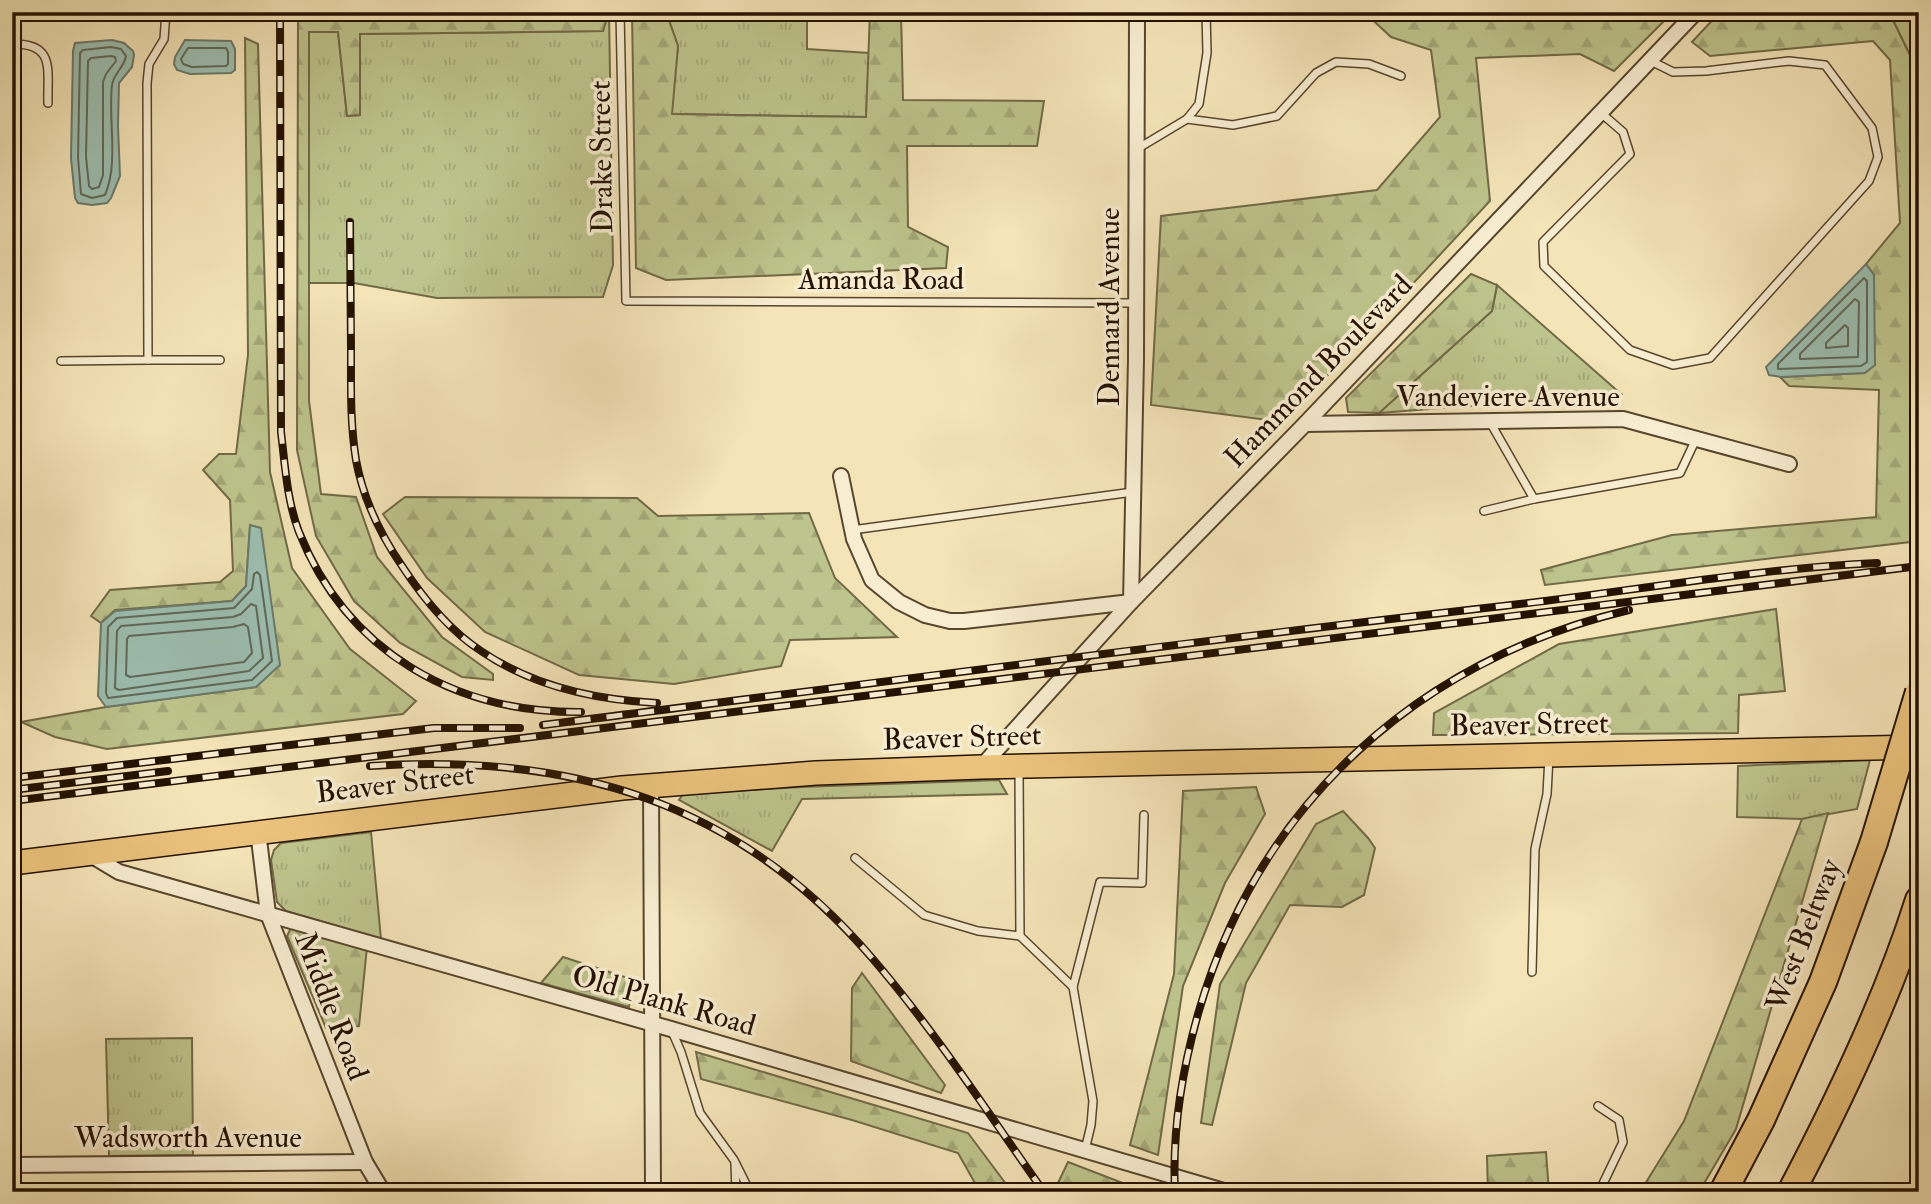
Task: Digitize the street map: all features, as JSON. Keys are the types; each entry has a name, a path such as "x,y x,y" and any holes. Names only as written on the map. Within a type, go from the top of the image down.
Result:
{"highway":[{"name":"West Beltway","path":"1723,1192 1761,1120 1823,982 1874,842 1919,692"},
{"path":"1791,1192 1833,1108 1874,1016 1904,947 1919,900"}],"main road":[{"name":"Beaver Street","path":"12,863 650,785 816,773 1019,766 1919,747"}],"street":[{"name":"Dennard Avenue","path":"1131,602 1137,12"},
{"name":"Hammond Boulevard","path":"981,767 1131,602 1305,424 1696,12"},
{"name":"Vandeviere Avenue","path":"1305,424 1623,419 1789,464"},
{"path":"841,476 854,539 872,580 905,606 937,619 964,621 1131,602"},
{"path":"650,785 654,1024 653,1192"},
{"name":"Middle Road","path":"258,831 268,914 365,1162 383,1192"},
{"name":"Old Plank Road","path":"88,853 119,872 671,1028 1227,1192"},
{"name":"Wadsworth Avenue","path":"12,1165 365,1162"}],"lane":[{"path":"148,360 147,83 149,64 164,39 166,12"},
{"name":"Drake Street","path":"620,12 626,301"},
{"path":"1137,149 1188,119 1199,104 1207,53 1206,12"},
{"path":"12,44 40,49 46,58 48,103"},
{"path":"1601,113 1623,132 1630,154 1543,242 1544,266 1630,350 1673,365 1710,358 1869,181 1878,157 1872,128 1825,65 1789,61 1706,71 1673,72 1650,61"},
{"path":"1188,119 1233,125 1277,116 1317,74 1336,62 1368,64 1401,76"},
{"name":"Amanda Road","path":"626,301 1136,303"},
{"path":"61,361 220,360"},
{"path":"1490,421 1534,499"},
{"path":"1484,511 1534,499 1680,473 1696,439"},
{"path":"852,530 1133,492"},
{"path":"1532,972 1535,849 1547,794 1549,755"},
{"path":"1019,766 1020,936"},
{"path":"1085,1151 1093,1101 1073,987 1100,882 1142,883 1144,816"},
{"path":"855,858 924,915 978,931 1020,936 1073,987"},
{"path":"671,1028 700,1113 734,1160 750,1192"},
{"path":"1598,1106 1619,1120 1623,1142 1599,1192"},
{"path":"734,1160 736,1192"}],"green space":[{"path":"298,12 609,12 603,31 360,34 360,115 347,116 338,32 309,32 309,401 321,494 356,497 377,557 442,637 493,674 493,680 462,677 400,643 354,601 316,536 297,450"},
{"path":"609,12 613,265 603,297 437,298 354,283 309,283 309,32 338,31 347,116 360,115 360,34 602,31"},
{"path":"632,12 666,12 678,46 672,114 866,117 870,12 901,12 903,100 1044,101 1037,146 907,146 908,227 948,247 946,268 666,280 636,268"},
{"path":"666,12 807,12 807,49 869,53 866,117 671,114 678,46"},
{"path":"1364,12 1665,12 1668,17 1614,71 1580,54 1476,58 1490,201 1284,422 1151,405 1161,216 1377,190 1440,117 1431,50 1391,37"},
{"path":"1720,12 1889,12 1919,74 1919,467 1910,542 1545,585 1541,570 1672,535 1876,517 1879,390 1789,386 1780,377 1864,373 1874,275 1866,264 1900,223 1890,60 1873,41 1710,56 1692,42"},
{"path":"1889,12 1919,12 1919,74"},
{"path":"245,38 258,44 270,472 292,568 350,649 416,701 403,714 107,749 55,737 21,722 106,707 256,687 260,528 250,526 246,586 232,601 115,610 101,623 91,616 110,590 220,582 233,571 230,500 203,470 219,454 236,454 248,355"},
{"path":"1471,274 1497,285 1492,311 1379,413 1348,412 1346,398"},
{"path":"1497,285 1621,394 1379,413 1492,311"},
{"path":"405,497 637,498 658,516 809,513 835,578 897,637 790,640 781,666 674,684 579,675 485,632 427,578 383,514"},
{"path":"1776,609 1785,691 1739,695 1738,733 1433,735 1434,713 1559,644"},
{"path":"1870,760 1857,809 1802,819 1737,817 1738,766"},
{"path":"999,780 1007,794 802,799 772,851 679,800 683,794"},
{"path":"1256,787 1265,814 1225,883 1183,986 1158,1155 1130,1145 1174,974 1183,791"},
{"path":"1343,811 1375,848 1364,895 1342,907 1290,905 1246,983 1212,1125 1201,1123 1220,984 1316,824"},
{"path":"1828,813 1736,1129 1699,1192 1640,1192 1684,1121 1802,819"},
{"path":"371,832 381,939 286,911 277,902 271,860 274,850 281,843"},
{"path":"292,926 367,947 359,1026 326,1028 287,936"},
{"path":"563,957 634,980 629,1007 541,983"},
{"path":"862,973 945,1085 941,1093 851,1061 852,988"},
{"path":"192,1038 193,1155 109,1156 106,1039"},
{"path":"696,1052 968,1133 1012,1192 980,1192 958,1153 852,1120 701,1079"},
{"path":"1546,1152 1549,1192 1488,1192 1487,1156"},
{"path":"1068,1162 1146,1192 1064,1192 1058,1183"}],"water":[{"path":"112,40 124,43 134,55 132,67 119,83 120,176 107,203 78,203 75,198 71,158 73,51 75,43"},
{"path":"185,40 231,41 235,49 235,70 231,73 190,74 177,70 175,57"},
{"path":"1866,264 1874,275 1875,365 1865,373 1781,377 1769,375 1766,367"},
{"path":"250,525 261,528 280,665 256,687 106,707 98,696 101,623 115,611 232,601 246,586"}],"railway":[{"path":"280,12 281,432 289,495 299,532 320,574 346,611 376,642 411,667 449,687 491,701 535,709 581,712"},
{"path":"350,222 351,404 354,446 368,502 394,554 437,613 469,643 501,663 565,689 611,699 657,703"},
{"path":"543,725 1733,576 1877,563"},
{"path":"12,801 1919,566"},
{"path":"1175,1192 1179,1102 1198,1014 1225,938 1261,869 1305,807 1357,752 1416,704 1481,665 1552,633 1629,610"},
{"path":"12,778 434,728 520,728"},
{"path":"370,766 444,764 514,768 582,780 646,798 707,825 765,860 820,904 872,958 939,1043 1044,1192"},
{"path":"12,790 168,771"}]}
